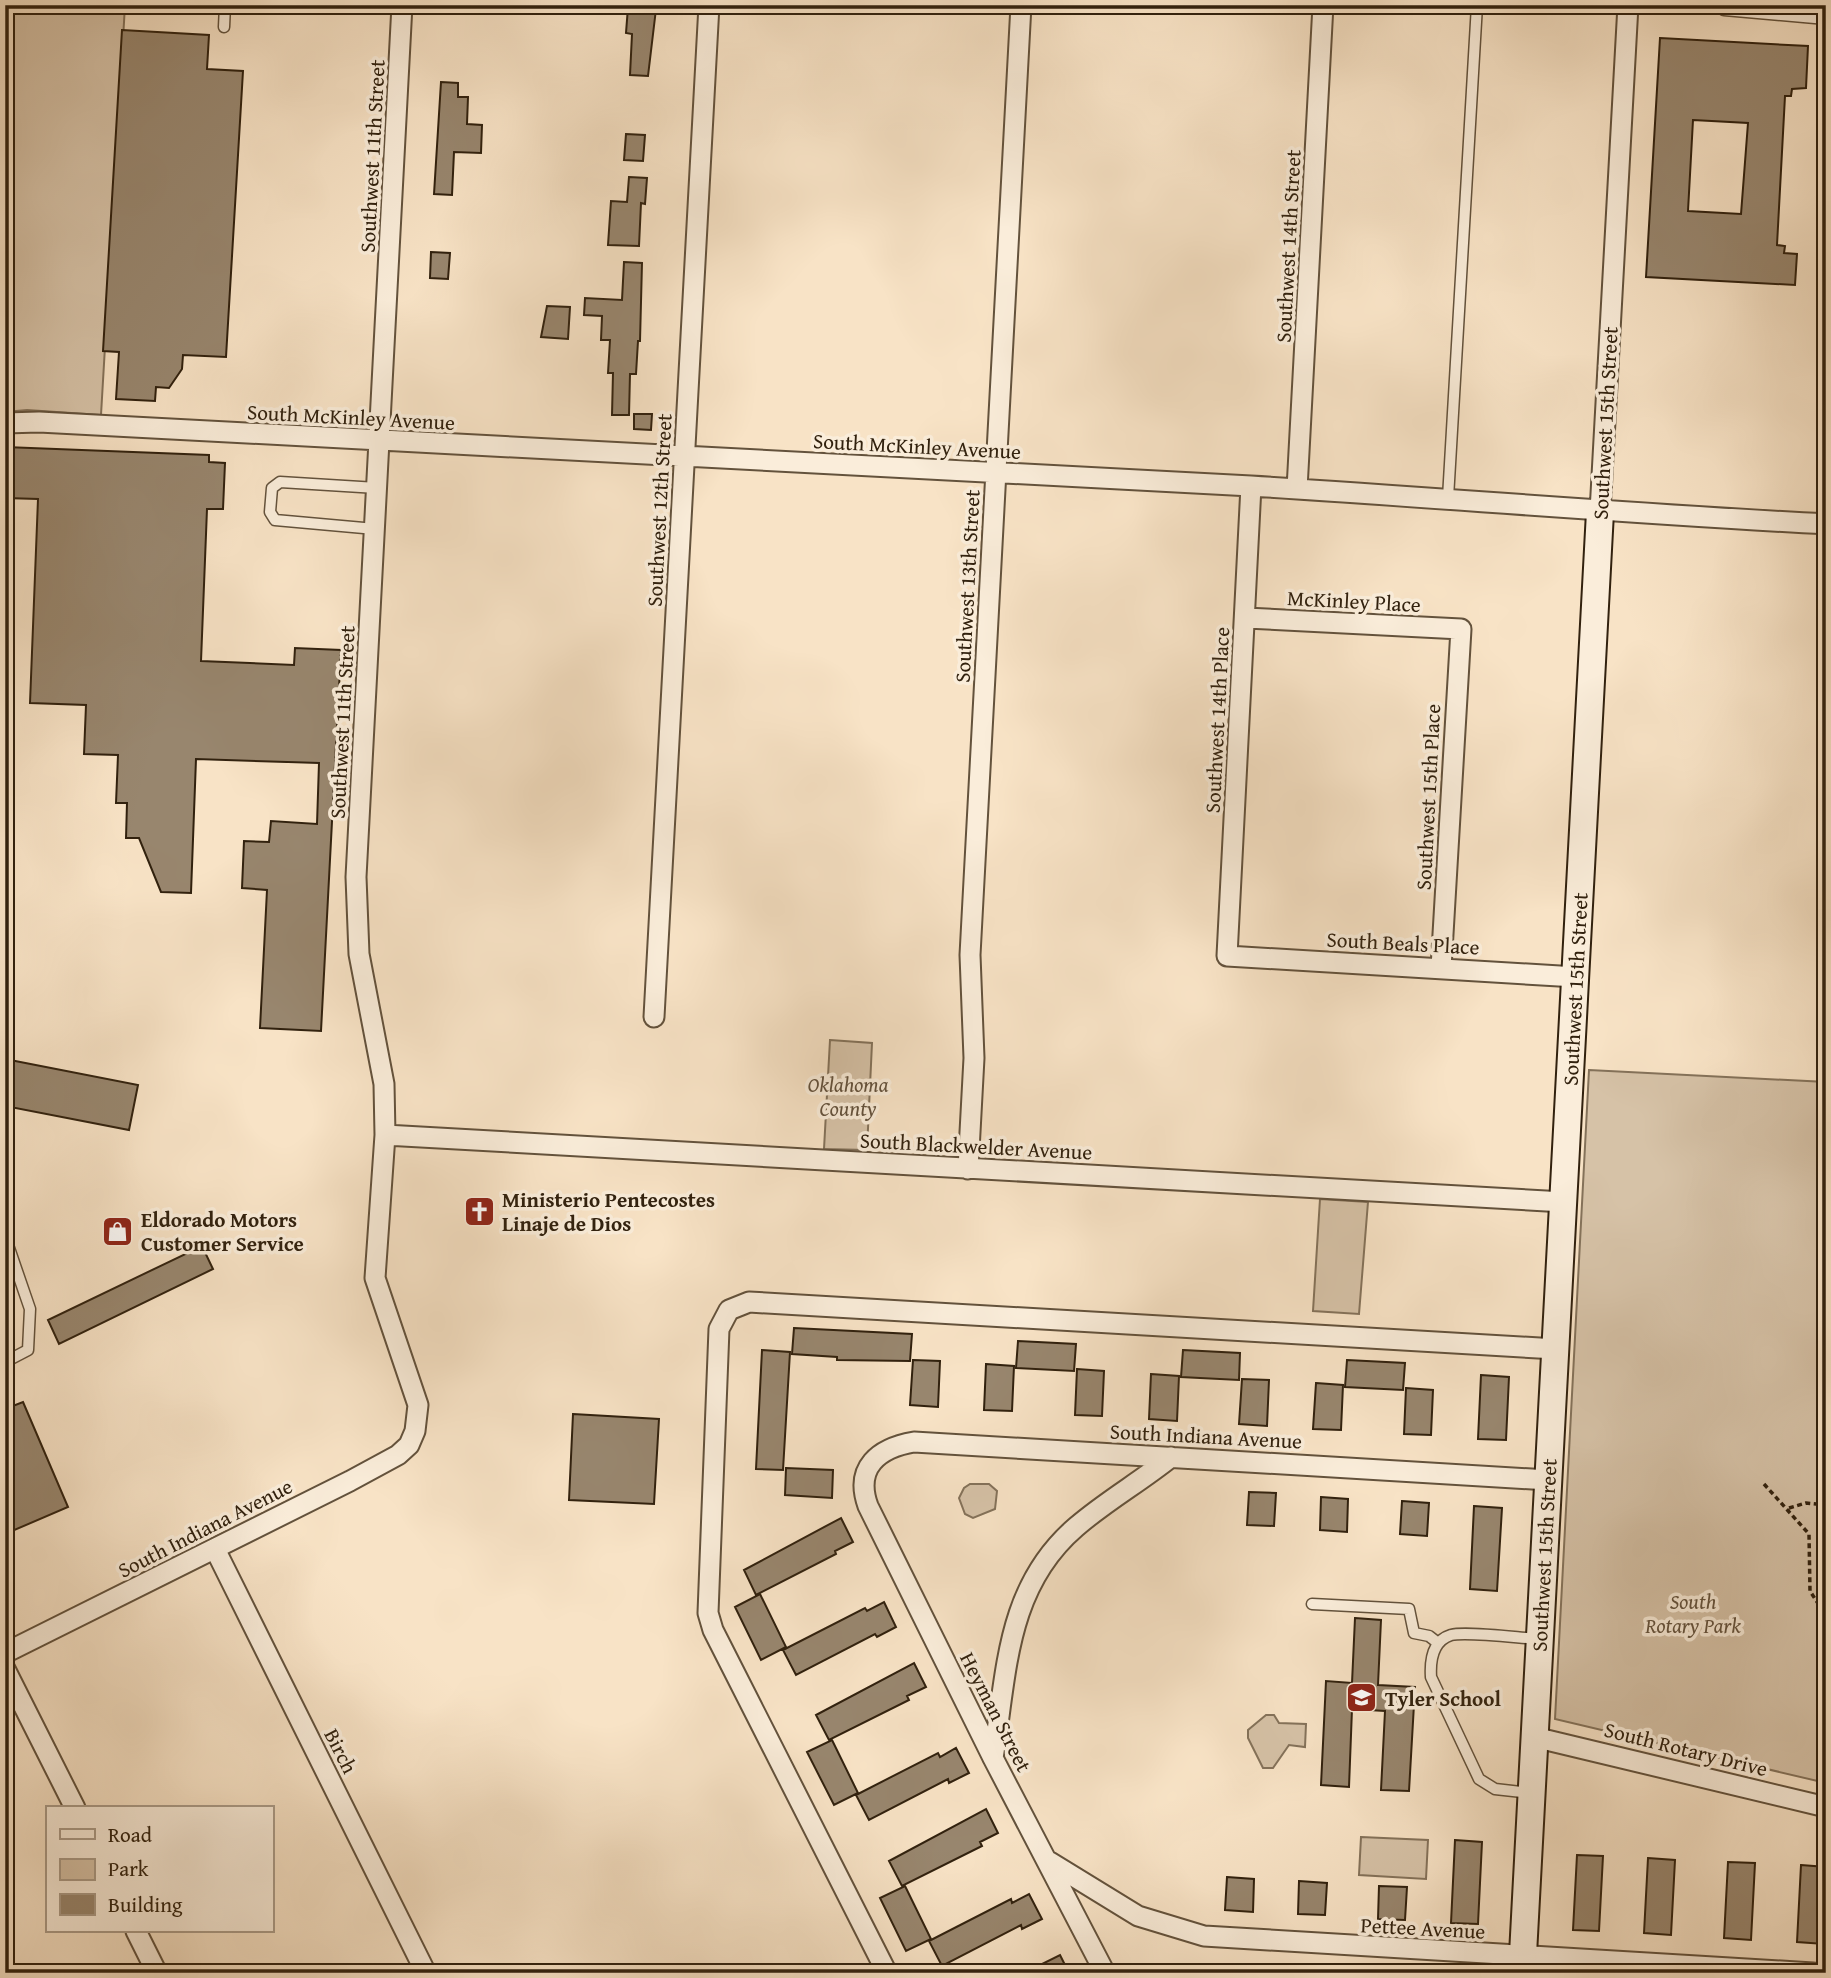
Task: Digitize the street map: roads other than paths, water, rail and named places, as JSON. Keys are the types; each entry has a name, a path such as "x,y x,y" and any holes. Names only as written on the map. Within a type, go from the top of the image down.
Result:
{"street":[{"name":"Southwest 11th Street","path":"402,5 356,877 359,954 384,1084 385,1135 375,1278 418,1405 415,1431"},
{"name":"Southwest 12th Street","path":"654,1017 709,5"},
{"name":"Southwest 13th Street","path":"968,1169 974,1058 970,955 1021,5"},
{"name":"Southwest 14th Street","path":"1297,489 1324,5"},
{"name":"Southwest 15th Street","path":"1522,1964 1628,5"},
{"name":"South McKinley Avenue","path":"5,423 39,422 1251,486 1448,498 1600,512 1826,524"},
{"name":"Southwest 14th Place","path":"1227,956 1251,486"},
{"name":"McKinley Place","path":"1246,618 1461,629"},
{"name":"Southwest 15th Place","path":"1441,968 1461,629"},
{"name":"South Beals Place","path":"1227,956 1576,977"},
{"name":"South Blackwelder Avenue","path":"385,1135 1564,1202"},
{"path":"887,1973 713,1630 708,1613 719,1329 729,1310 749,1302 1556,1349"},
{"name":"South Indiana Avenue","path":"5,1653 398,1455 409,1445 415,1431"},
{"name":"South Indiana Avenue","path":"869,1467 885,1450 914,1442 1548,1480"},
{"path":"993,1758 1007,1649 1023,1605 1042,1566 1074,1529 1171,1457"},
{"name":"Heyman Street","path":"869,1467 864,1489 868,1506 993,1758 1105,1973"},
{"name":"Birch","path":"215,1549 426,1973"},
{"path":"5,1669 74,1806"},
{"name":"South Rotary Drive","path":"1534,1737 1826,1807"},
{"name":"Pettee Avenue","path":"1049,1861 1111,1902 1138,1916 1204,1936 1522,1964 1813,1973"},
{"path":"136,1932 157,1973"}],"lane":[{"path":"224,27 225,5"},
{"path":"1448,498 1477,5"},
{"path":"1723,5 1724,10 1826,19"},
{"path":"375,530 275,520 270,512 272,488 280,482 378,488"},
{"path":"5,1362 28,1350 30,1309 8,1245"},
{"path":"1312,1604 1409,1609 1414,1633 1429,1636 1438,1643"},
{"path":"1531,1793 1495,1789 1479,1779 1431,1676 1430,1664 1438,1643 1451,1635 1539,1639"}],"place":[{"name":"Ministerio Pentecostes Linaje de Dios","path":"479,1211"},
{"name":"Eldorado Motors Customer Service","path":"118,1231"},
{"name":"Tyler School","path":"1362,1698"}],"park label":[{"name":"Oklahoma County","path":"848,1096"},
{"name":"South Rotary Park","path":"1693,1613"}]}
